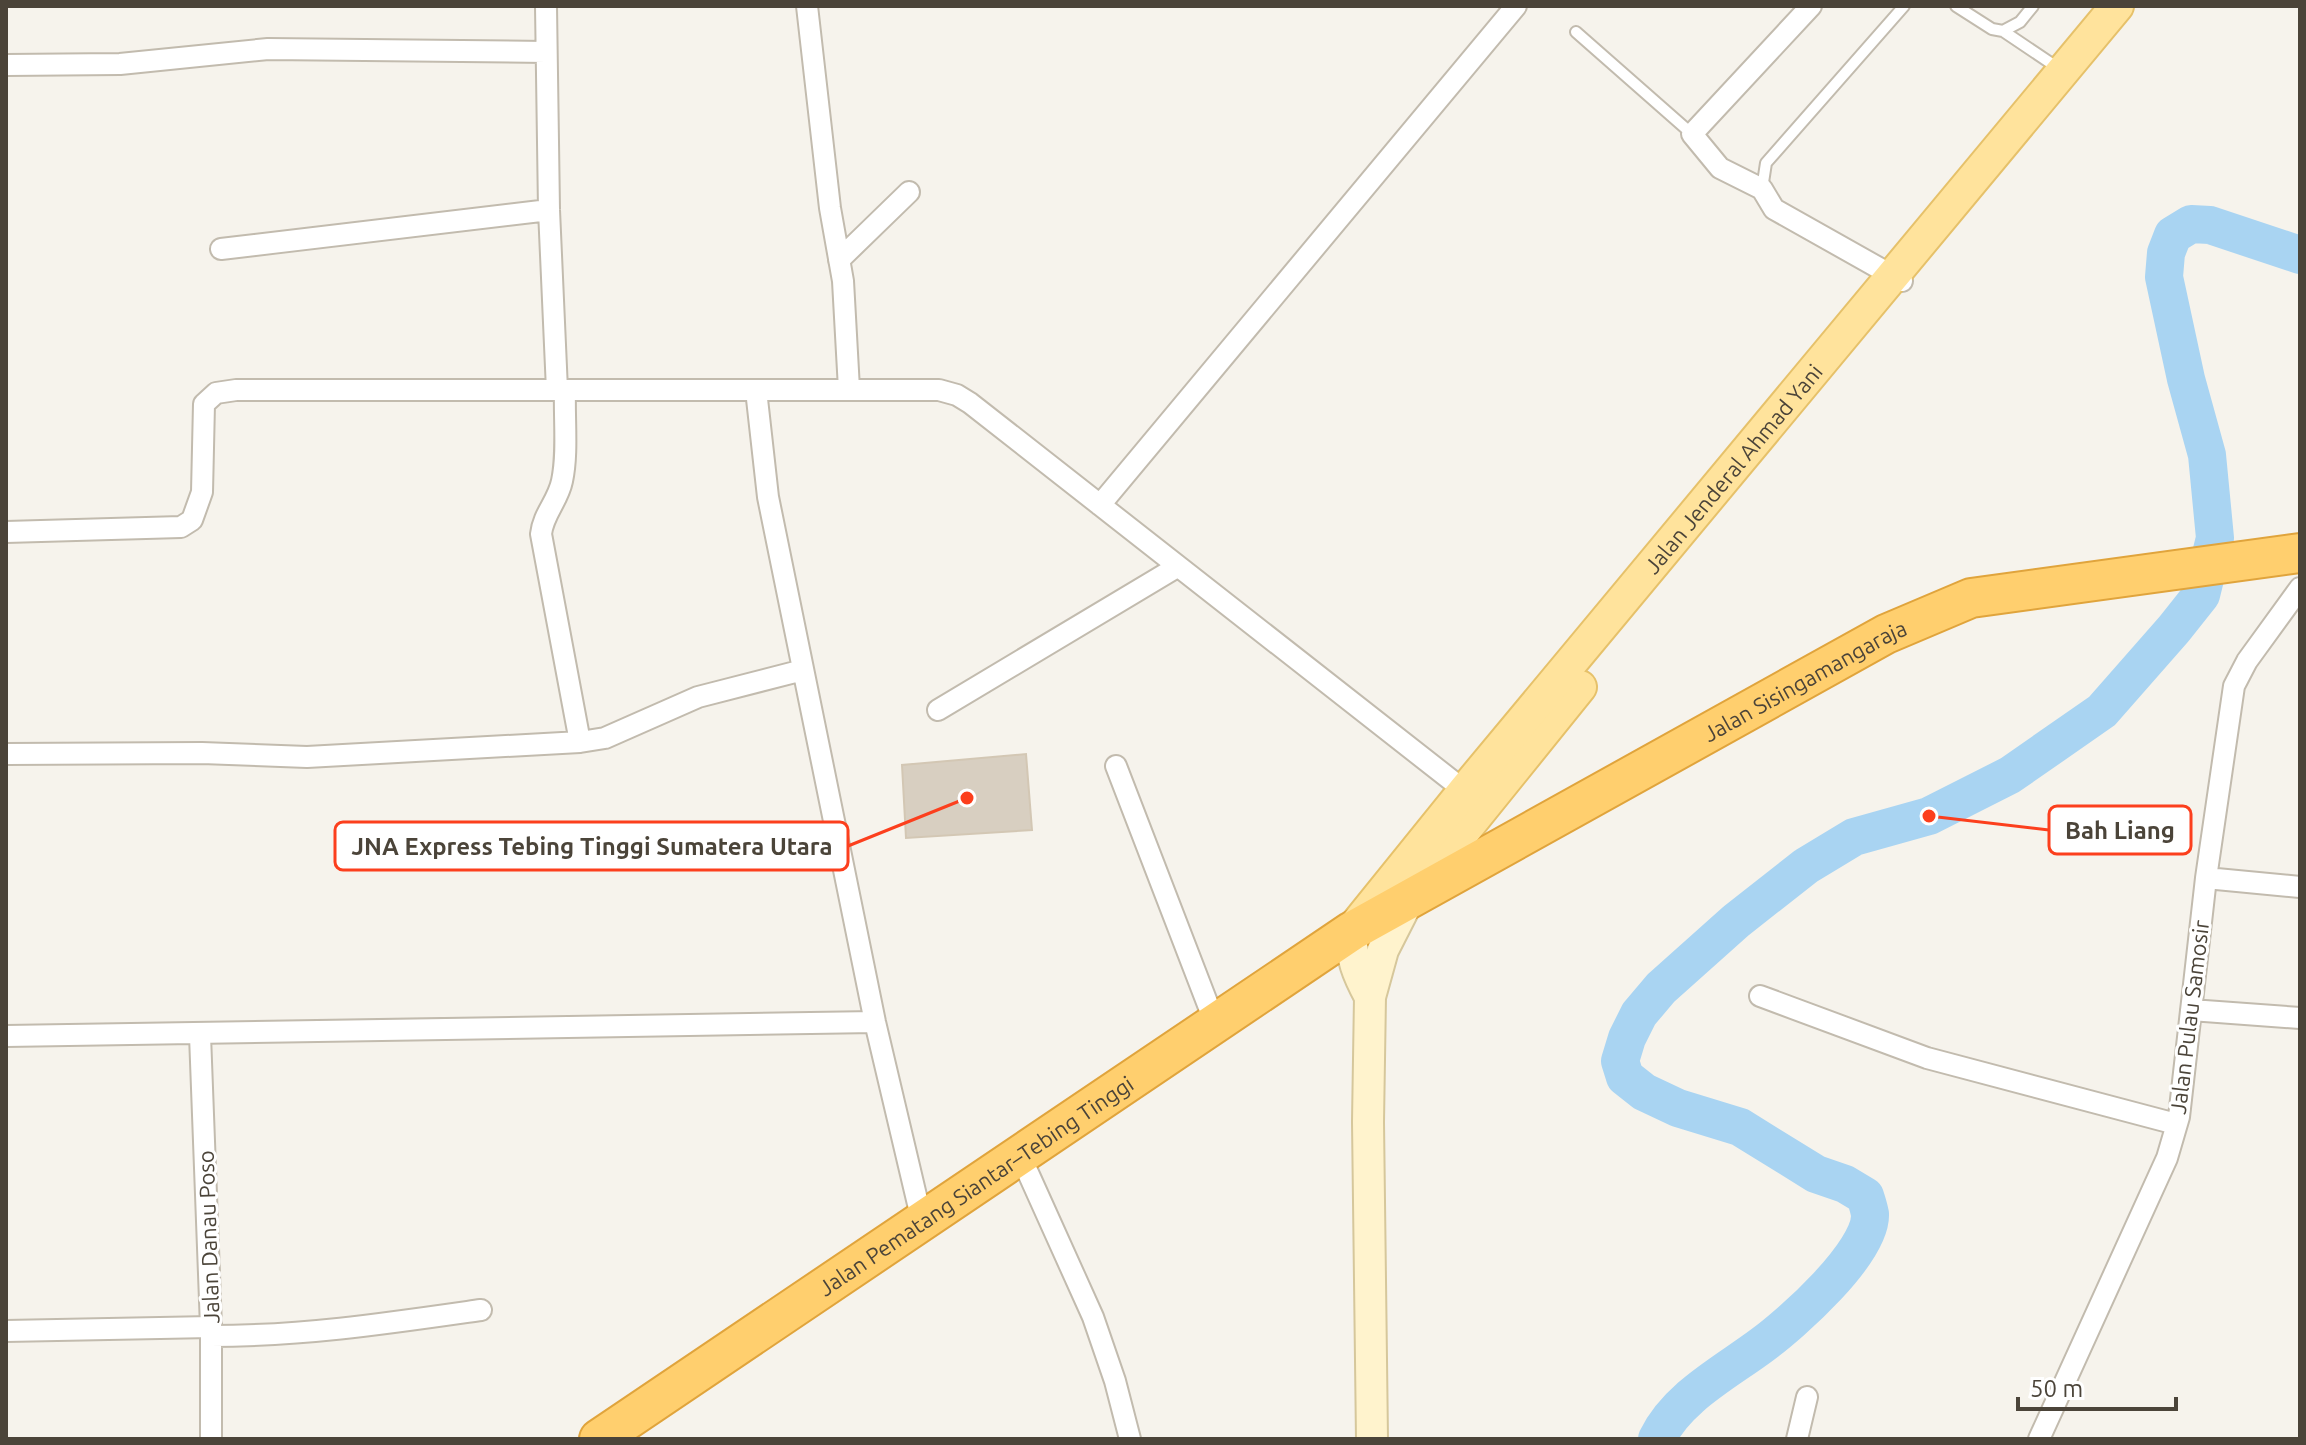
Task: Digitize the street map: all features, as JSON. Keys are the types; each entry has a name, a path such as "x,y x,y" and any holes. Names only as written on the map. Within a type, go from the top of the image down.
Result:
{"highway":[{"name":"Jalan Sisingamangaraja","path":"1352,931 1886,634 1971,598 2300,553"},
{"name":"Jalan Pematang Siantar–Tebing Tinggi","path":"599,1439 1352,931"}],"main road":[{"name":"Jalan Jenderal Ahmad Yani","path":"2068,75 2117,6"},
{"name":"Jalan Jenderal Ahmad Yani","path":"1352,931 1474,798 1899,279 2068,75 2130,6"},
{"name":"Jalan Jenderal Ahmad Yani","path":"1409,899 1474,798"}],"street":[{"path":"546,6 549,210 561,390 563,477 559,494 542,522 541,534 580,742"},
{"path":"807,6 830,208 839,260 849,389"},
{"path":"1100,505 1516,6"},
{"path":"1811,6 1692,134 1720,168 1762,189 1774,209 1899,279"},
{"path":"6,65 120,64 268,49 546,52"},
{"path":"839,260 909,192"},
{"path":"221,249 549,210"},
{"path":"6,532 181,527 192,520 202,492 204,404 216,393 236,390 939,390 957,395 1474,798"},
{"path":"756,390 768,497 875,1022 922,1221"},
{"path":"938,710 1177,567"},
{"name":"Jalan Pulau Samosir","path":"2039,1439 2167,1158 2176,1124 2206,878 2234,686 2247,661 2300,588"},
{"path":"6,754 202,753 307,757 580,742 605,738 698,697 803,670"},
{"path":"1116,766 1215,1023"},
{"path":"2206,878 2300,887"},
{"path":"1372,1439 1368,1122 1370,997 1383,950 1409,899"},
{"path":"1352,931 1351,948 1356,970 1370,997"},
{"path":"1760,996 1927,1058 2176,1124"},
{"path":"2191,1010 2300,1018"},
{"path":"6,1036 875,1022"},
{"name":"Jalan Danau Poso","path":"200,1035 211,1332 211,1439"},
{"path":"1020,1155 1093,1317 1115,1381 1130,1439"},
{"path":"6,1331 211,1332 274,1336 331,1332 481,1310"},
{"path":"1797,1439 1807,1397"}],"lane":[{"path":"1762,189 1766,163 1904,6"},
{"path":"1956,6 1992,29 2003,31 2068,75"},
{"path":"2003,31 2020,22 2033,6"},
{"path":"1576,32 1692,134"}],"building":[{"path":"1026,754 1032,830 906,838 902,765"}],"waterway":[{"path":"1657,1439 1677,1410 1690,1398 1775,1335 1828,1286 1858,1248 1867,1230 1870,1214 1865,1196 1845,1184 1816,1174 1740,1127 1678,1108 1644,1092 1625,1077 1620,1061 1639,1014 1661,988 1736,921 1806,866 1854,837 1929,816 2010,775 2102,711 2174,629 2201,595 2215,538 2207,455 2186,379 2164,277 2166,253 2173,235 2191,224 2210,225 2300,255"}],"place":[{"name":"JNA Express Tebing Tinggi Sumatera Utara","path":"967,798"},
{"name":"Bah Liang","path":"1929,816"}]}
